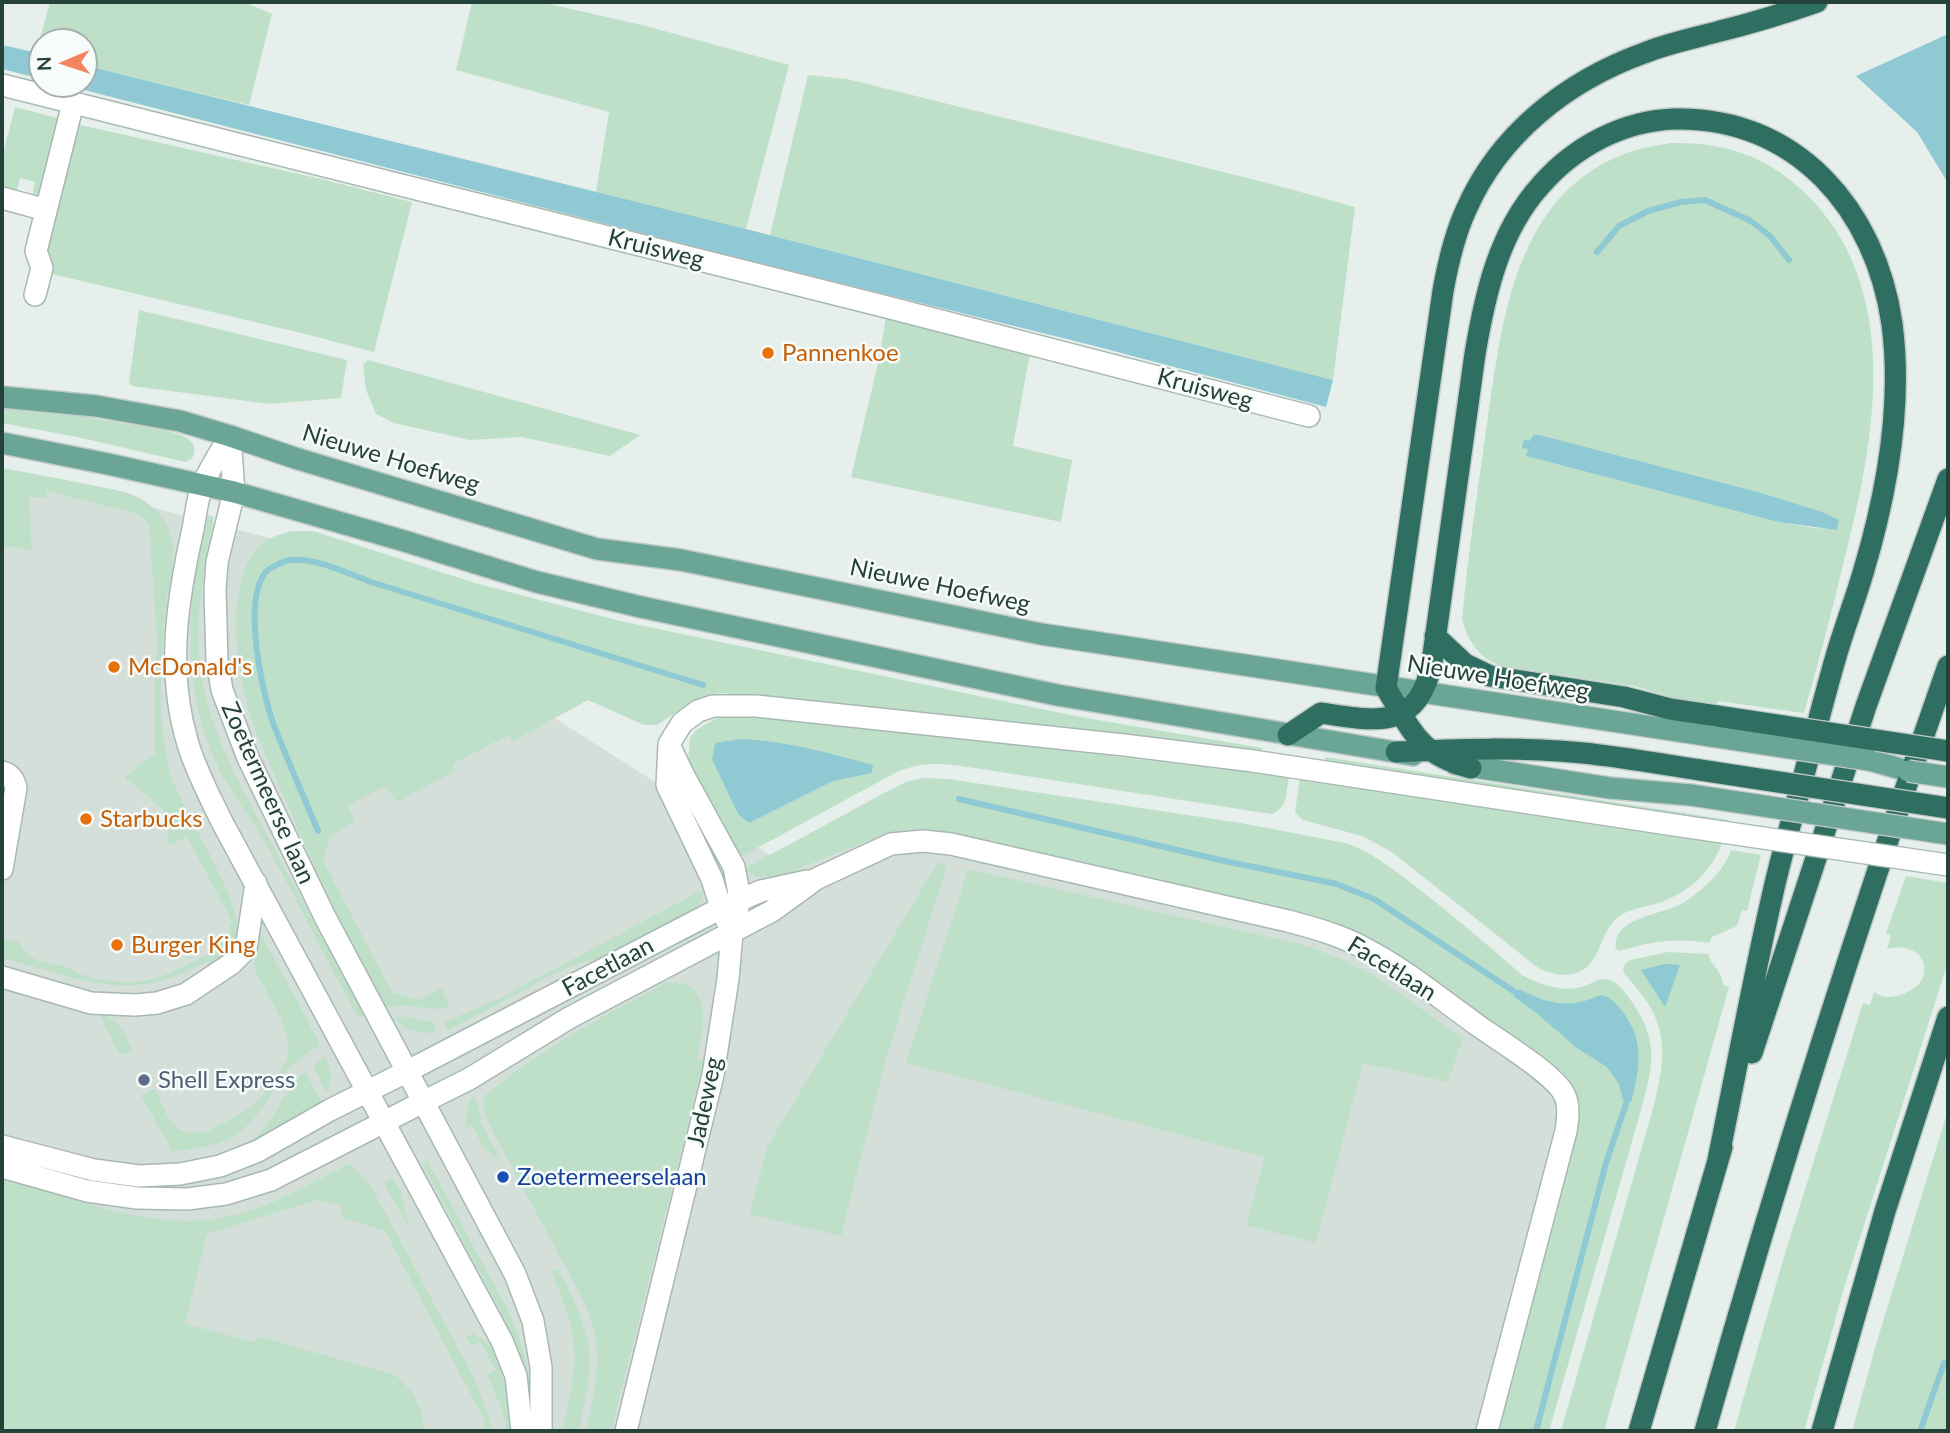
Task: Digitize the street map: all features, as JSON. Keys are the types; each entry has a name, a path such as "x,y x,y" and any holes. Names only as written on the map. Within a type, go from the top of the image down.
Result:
{"highway":[{"path":"1471,768 1451,763 1416,737 1387,688 1443,291 1457,233 1466,209 1484,176 1515,135 1566,92 1595,74 1646,52 1817,2"},
{"path":"1282,734 1321,713 1369,719 1401,713 1413,706 1423,693 1431,668 1483,310 1504,242 1535,192 1561,165 1592,142 1624,129 1659,120 1698,120 1729,124 1760,134 1813,167 1842,198 1863,231 1878,267 1894,342 1895,411 1884,488 1868,556 1834,662 1772,895 1718,1160"},
{"path":"1639,1431 1718,1160 1807,883 1866,706 1948,479"},
{"path":"1436,636 1465,664 1490,676 1624,697 1670,709 1714,726 1948,751"},
{"path":"1705,1431 1802,1104 1874,881 1948,666"},
{"path":"1396,752 1473,748 1581,753 1948,808"},
{"path":"1822,1431 1885,1211 1948,1017"}],"main road":[{"name":"Nieuwe Hoefweg","path":"2,397 96,406 180,421 597,549 681,560 1041,634 1423,693 1714,726 1908,771 1948,777"},
{"path":"2,443 234,492 537,582 611,600 1057,695 1396,752 1471,768 1610,788 1691,795 1948,834"}],"street":[{"name":"Kruisweg","path":"2,85 1309,416"},
{"path":"35,295 41,268 36,251 73,103"},
{"path":"2,198 46,209"},
{"name":"Zoetermeerse laan","path":"230,436 202,484 177,620 174,665 188,746 203,783 366,1091 485,1306 516,1376 522,1431"},
{"name":"Zoetermeerse laan","path":"230,436 234,492 217,562 215,590 216,660 222,690 248,758 319,905 515,1274 533,1321 541,1367 541,1431"},
{"name":"Jadeweg","path":"626,1431 713,1074 728,979 732,933 731,903 712,879 667,785 669,744 682,723 698,711 713,706 756,706 1110,744 1271,764 1948,865"},
{"path":"2,772 15,780 16,788 2,869"},
{"name":"Facetlaan","path":"2,1167 86,1191 137,1198 187,1199 226,1194 271,1180 469,1079 569,1018 772,911 816,879 891,844 923,841 951,844 1288,921 1340,937 1381,956 1559,1086 1565,1096 1568,1119 1566,1131 1488,1431"},
{"name":"Facetlaan","path":"2,1146 94,1170 139,1176 180,1174 220,1166 258,1151 366,1091 731,903 761,891 816,879"},
{"path":"2,977 91,1003 157,1003 186,994 231,964 246,949 256,883"}],"shaded area":[{"path":"2,481 63,484 273,539 781,862 928,807 1390,928 1601,1083 1509,1431 2,1431"}],"green space":[{"path":"50,2 249,2 272,14 249,105 98,68 98,28 43,28"},
{"path":"472,2 540,2 646,26 789,65 746,229 596,192 609,112 456,70"},
{"path":"808,75 847,79 1355,207 1333,380 770,235"},
{"path":"15,107 61,119 40,198 32,198 35,182 20,178 16,194 2,190 2,158"},
{"path":"76,124 412,202 374,352 48,273 45,251"},
{"path":"1671,143 1692,143 1731,150 1765,163 1782,174 1813,201 1842,240 1860,283 1870,328 1873,376 1871,424 1854,520 1804,713 1718,701 1715,708 1634,686 1502,666 1481,654 1468,635 1462,619 1473,521 1499,346 1519,269 1535,234 1556,203 1584,176 1619,156","holes":["1533,435 1758,492 1839,520 1837,529 1778,522 1527,456"]},
{"path":"139,310 347,360 341,398 270,404 132,386 129,383"},
{"path":"886,318 1030,353 1013,446 1072,460 1061,522 851,477"},
{"path":"368,360 640,435 610,456 521,437 470,440 394,423 376,414 366,390 363,364"},
{"path":"2,409 79,416 164,430 190,440 195,448 194,454 185,462 2,423"},
{"path":"2,468 126,493 149,505 168,527 173,557 161,668 166,755 177,791 224,885 238,926 235,945 211,967 207,961 159,982 114,985 76,979 3,958 2,938 20,942 27,954 38,960 64,966 83,975 104,980 138,982 167,974 217,949 217,939 231,931 228,924 232,921 187,837 169,845 168,822 161,808 131,782 125,780 125,777 155,753 155,658 158,652 149,525 134,513 46,491 47,497 29,497 32,551 2,545"},
{"path":"208,515 214,517 199,612 199,651 211,717 239,783 364,1016 358,1018 263,839 220,771 207,740 198,709 191,645 195,580"},
{"path":"291,531 313,531 475,583 620,621 1075,716 1262,748 1262,751 720,693 700,697 657,725 644,725 588,700 513,741 509,735 452,764 455,771 396,802 386,786 348,806 355,822 330,835 323,861 392,992 419,1000 441,988 450,1006 433,1009 404,1005 387,1008 334,908 299,832 255,729 241,676 236,627 241,580 249,560 262,544"},
{"path":"731,715 781,717 1289,777 1283,804 1277,812 1271,814 975,768 944,764 916,766 895,773 737,859 688,763 690,738 696,730 717,718"},
{"path":"1325,757 1729,820 1728,824 1325,761"},
{"path":"922,778 948,779 1241,823 1355,846 1414,885 1522,975 1544,985 1560,988 1576,988 1604,979 1622,988 1639,1012 1649,1039 1649,1079 1549,1431 1498,1431 1578,1122 1577,1096 1564,1074 1387,949 1344,927 1291,911 911,829 877,837 778,877 757,877 744,869 886,792"},
{"path":"1300,778 1722,843 1712,863 1688,888 1669,899 1622,914 1607,930 1589,965 1578,973 1560,974 1537,967 1392,852 1362,836 1303,820 1295,812"},
{"path":"1731,850 1761,855 1747,911 1742,910 1737,926 1712,937 1709,943 1674,941 1620,951 1616,949 1617,938 1622,930 1640,918 1674,907 1690,898 1718,873"},
{"path":"938,862 947,865 886,1059 841,1236 750,1214 767,1147"},
{"path":"968,869 1304,945 1341,959 1373,975 1463,1038 1448,1082 1363,1063 1316,1243 1246,1225 1265,1157 906,1063"},
{"path":"1906,876 1948,883 1948,962 1844,1288 1804,1431 1734,1431 1783,1260 1863,1003 1870,1005 1874,992 1889,997 1905,993 1920,983 1924,974 1919,955 1907,949 1887,949 1891,935 1886,933"},
{"path":"702,890 704,892 700,903 692,912 612,954 572,966 449,1030 446,1029 445,1022 500,998"},
{"path":"260,934 320,1044 287,1071 245,1128 212,1145 172,1151 141,1095 155,1089 169,1119 179,1130 194,1133 208,1131 256,1103 287,1058 289,1044 280,1017 254,968 255,945"},
{"path":"1668,952 1708,954 1721,976 1723,985 1729,987 1604,1431 1561,1431 1652,1112 1661,1071 1662,1044 1656,1018 1623,969 1630,960"},
{"path":"667,982 682,983 693,989 699,997 703,1020 697,1059 704,1060 611,1431 586,1431 597,1364 594,1329 576,1285 485,1115 483,1097 521,1067 580,1029"},
{"path":"98,1013 116,1023 133,1050 120,1055"},
{"path":"400,1016 432,1022 435,1025 435,1033 408,1029 394,1019"},
{"path":"326,1056 331,1075 327,1095 313,1066"},
{"path":"305,1072 322,1102 316,1109 258,1143 210,1163 150,1172 121,1170 92,1166 2,1142 2,1133 86,1157 142,1166 199,1161 243,1145 253,1138 270,1121 291,1086"},
{"path":"473,1096 478,1105 481,1122 502,1163 483,1147 472,1125 465,1129 467,1108"},
{"path":"1948,1110 1948,1431 1852,1431 1877,1341"},
{"path":"427,1160 510,1314 524,1352 529,1377 532,1422 516,1353 502,1315 422,1163"},
{"path":"349,1164 373,1190 473,1376 489,1415 492,1431 486,1431 483,1418 385,1231 341,1217 342,1206 317,1200 207,1234 185,1324 255,1342 257,1336 395,1375 407,1386 416,1400 424,1431 2,1431 2,1180 121,1212 181,1221 242,1213 297,1191"},
{"path":"393,1178 401,1193 409,1228 384,1183"},
{"path":"558,1268 579,1313 589,1348 589,1378 579,1431 562,1431 572,1387 574,1350 568,1314 551,1272"},
{"path":"473,1333 487,1343 496,1355 506,1388 512,1431 507,1431 487,1375 496,1370 480,1342 471,1346 466,1337"}],"water":[{"path":"1948,34 1948,183 1917,132 1856,76"},
{"path":"2,45 28,51 28,76 2,69"},
{"path":"98,68 746,229 1333,380 1326,407 1091,345 98,93"},
{"path":"1533,435 1758,492 1822,512 1839,520 1837,530 1778,522 1526,456 1528,449 1522,448 1524,439 1530,441"},
{"path":"741,739 791,745 840,756 873,765 872,773 833,781 749,823 738,814 712,759 715,743"},
{"path":"1664,964 1680,965 1665,1007 1641,970"},
{"path":"1519,989 1556,1003 1580,1002 1602,995 1616,1004 1630,1023 1638,1045 1637,1078 1631,1102 1623,1100 1619,1084 1607,1067 1577,1048 1513,996"}],"waterway":[{"path":"1597,252 1619,226 1648,211 1681,202 1705,200 1751,221 1770,236 1789,260"},
{"path":"318,831 273,723 256,646 255,603 259,585 268,570 289,560 320,563 371,582 703,685"},
{"path":"959,799 1229,862 1337,884 1374,899 1521,996"},
{"path":"1536,1431 1606,1163 1627,1094"},
{"path":"1920,1431 1944,1363"}],"place":[{"name":"Pannenkoe","path":"768,353"},
{"name":"McDonald's","path":"114,667"},
{"name":"Starbucks","path":"86,819"},
{"name":"Burger King","path":"117,945"},
{"name":"Shell Express","path":"144,1080"},
{"name":"Zoetermeerselaan","path":"503,1177"}]}
